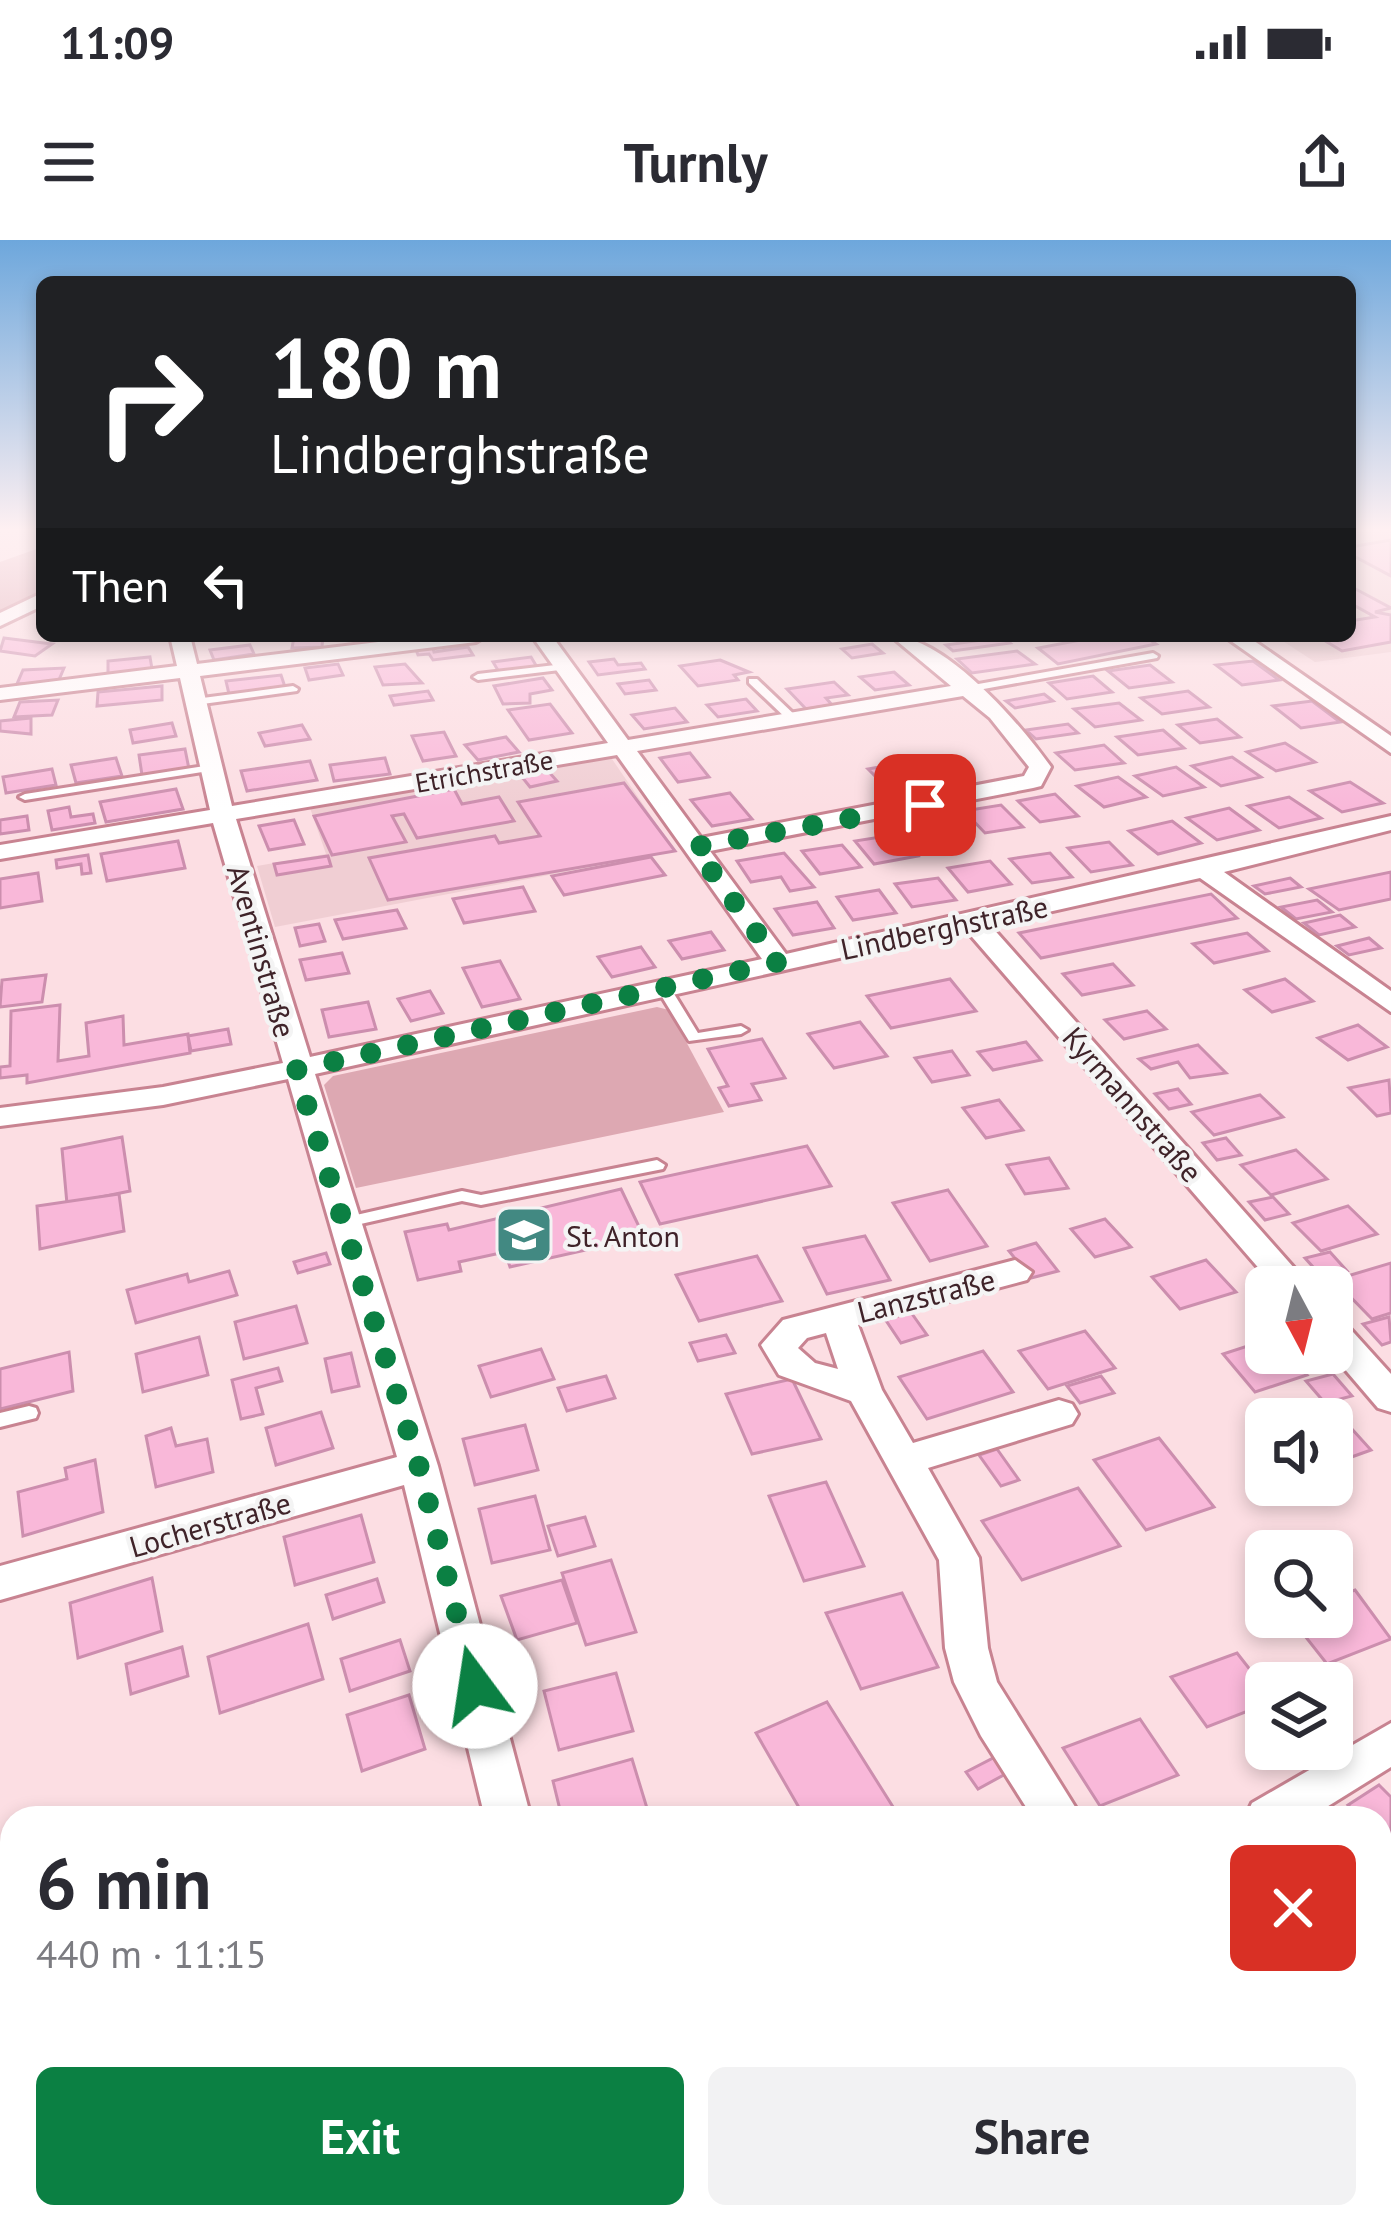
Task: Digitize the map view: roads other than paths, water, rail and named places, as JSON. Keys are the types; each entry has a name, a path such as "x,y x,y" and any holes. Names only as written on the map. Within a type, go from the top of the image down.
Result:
{"street":[{"name":"Aventinstraße","path":"181,642 223,816 296,1070 419,1466 505,1806"},
{"path":"0,694 431,642"},
{"path":"546,642 778,962"},
{"path":"694,847 1033,781 1040,767 1027,745 909,642"},
{"path":"1243,642 1391,746"},
{"name":"Etrichstraße","path":"0,852 968,689"},
{"name":"Lindberghstraße","path":"0,1117 163,1096 296,1070 1206,870 1391,823"},
{"path":"1206,870 1391,1004"},
{"name":"Kyrmannstraße","path":"972,921 1276,1266"},
{"name":"Lanzstraße","path":"864,1391 839,1380 798,1372 781,1355 779,1345 795,1329 1015,1272"},
{"name":"Lanzstraße","path":"838,1318 864,1391 907,1460 958,1558 964,1577 965,1644 976,1682 1052,1806"},
{"path":"1353,1354 1391,1398"},
{"path":"907,1460 1059,1414"},
{"name":"Locherstraße","path":"0,1583 419,1466"},
{"path":"1288,1806 1391,1743"}],"lane":[{"path":"968,689 1153,656"},
{"path":"478,676 564,668"},
{"path":"753,681 794,720"},
{"path":"195,702 293,689"},
{"path":"25,797 211,768"},
{"path":"663,987 694,1038 742,1030"},
{"path":"343,1222 462,1196 481,1199 657,1166"},
{"path":"0,1420 29,1413"}],"place":[{"name":"St. Anton","path":"524,1235"}]}
